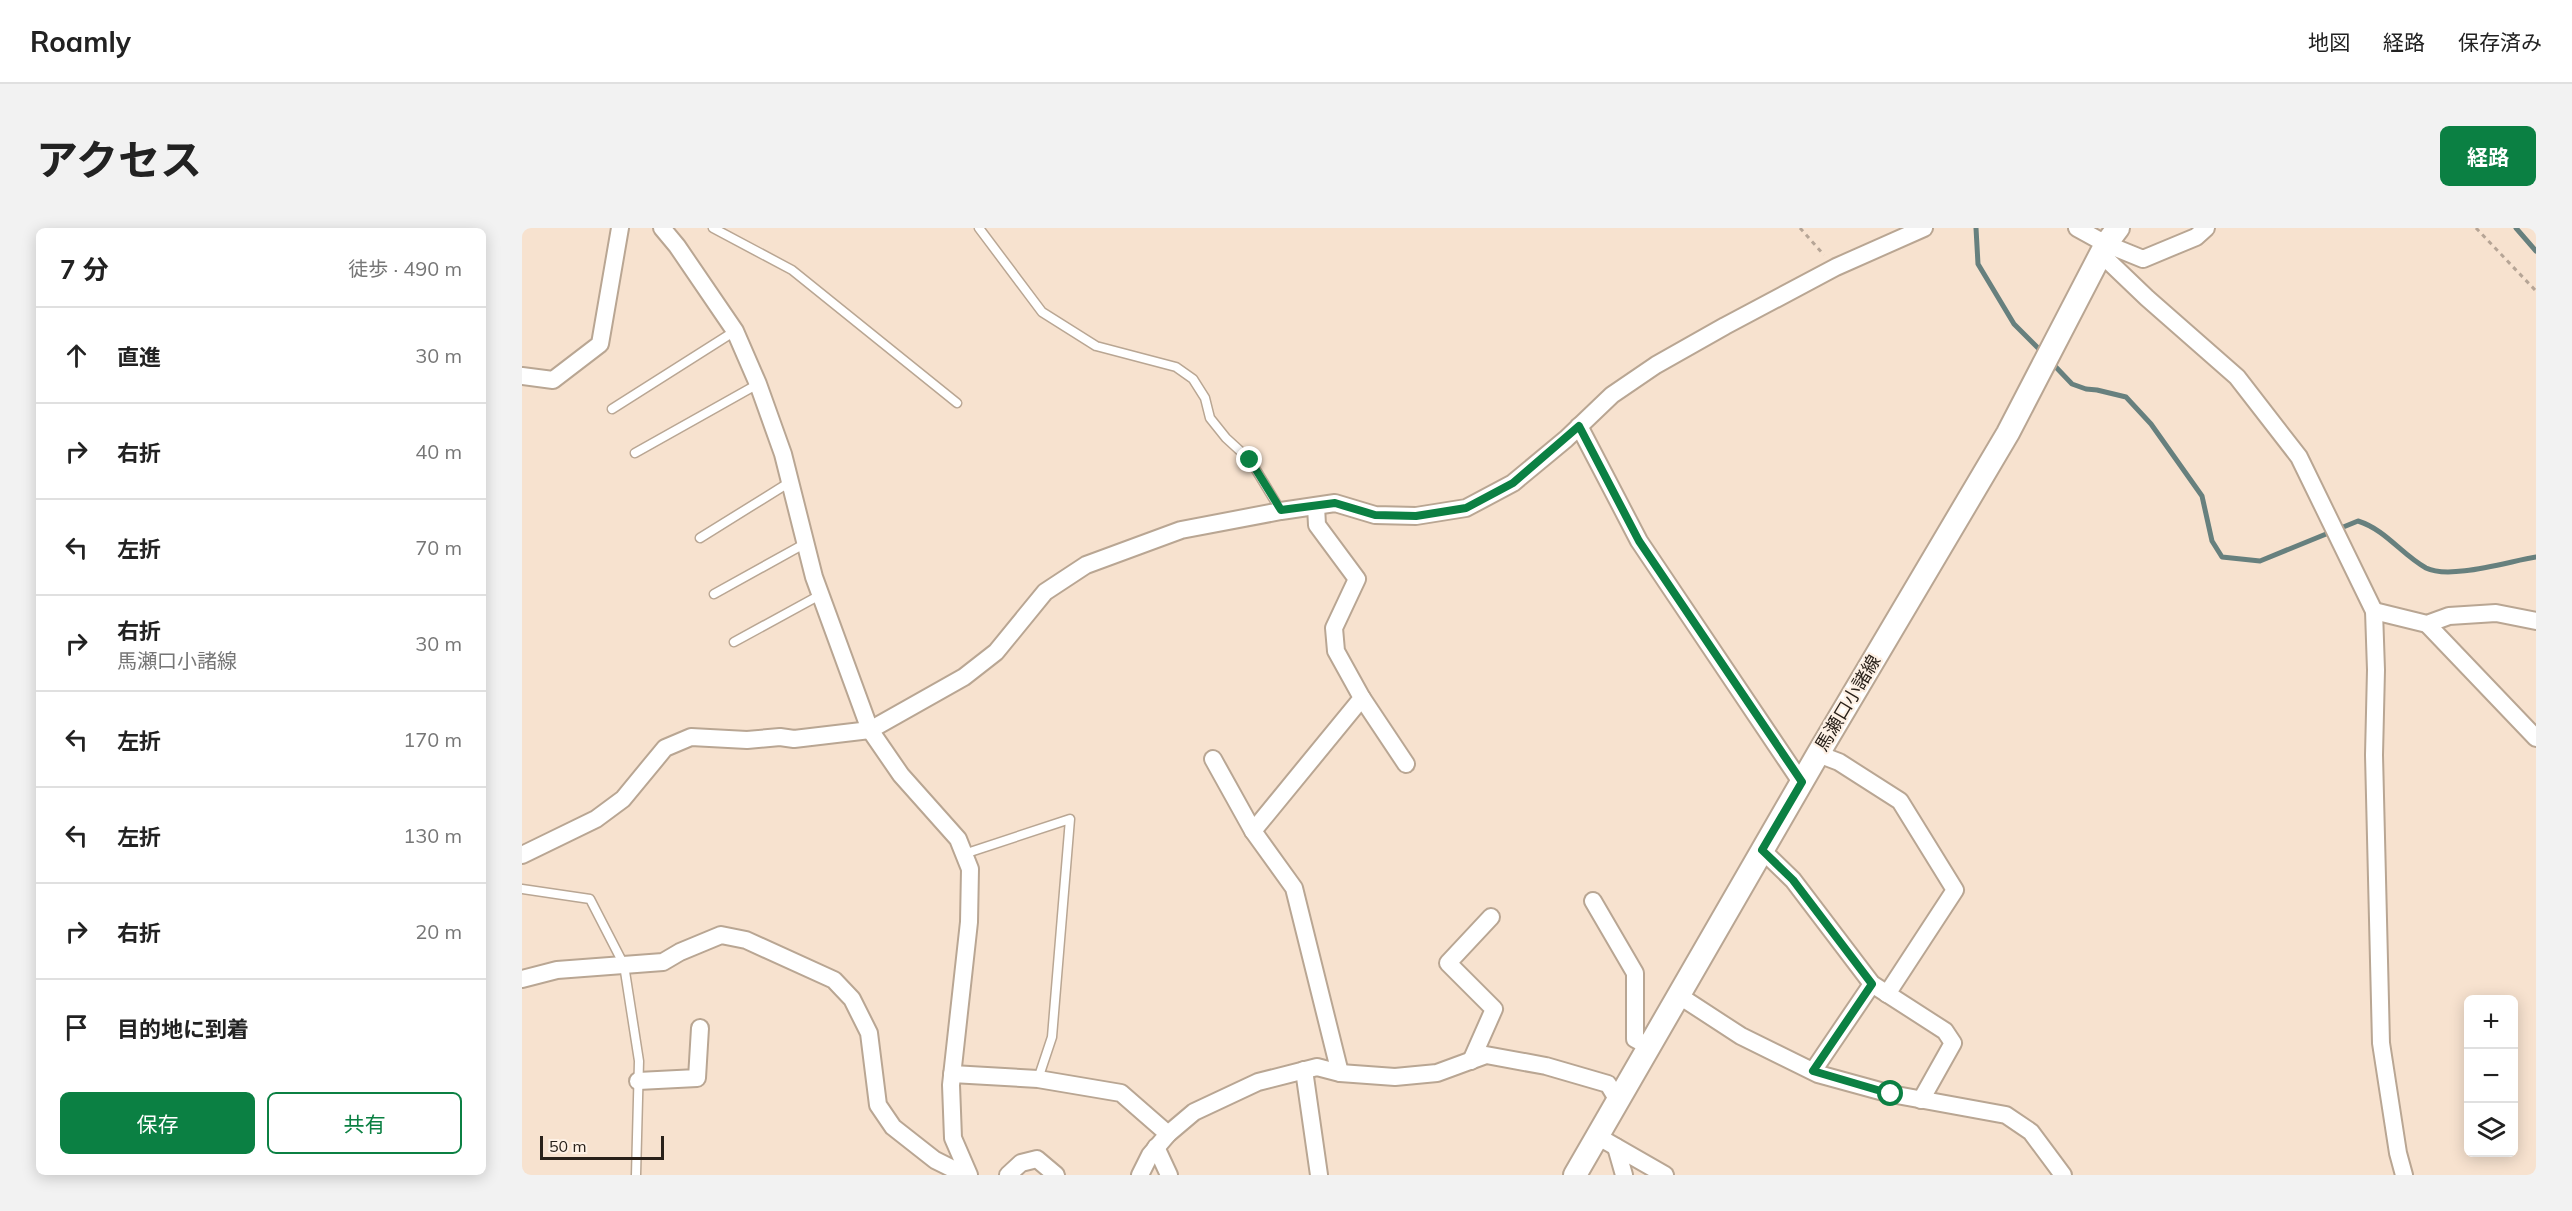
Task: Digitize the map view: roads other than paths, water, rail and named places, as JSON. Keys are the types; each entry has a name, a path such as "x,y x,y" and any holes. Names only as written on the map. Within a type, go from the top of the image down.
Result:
{"main road":[{"name":"馬瀬口小諸線","path":"1575,1175 1818,754 2008,433 2108,242"}],"street":[{"path":"522,376 553,380 600,344 620,228"},
{"path":"662,228 677,246 735,331 758,384 783,454 820,595 870,730 901,775 958,839 970,869 969,922 952,1074 953,1138 969,1175"},
{"path":"522,855 596,819 622,799 665,748 691,737 747,740 780,737 794,739 870,730 964,677 996,652 1045,592 1086,565 1181,530 1281,510 1335,503 1375,515 1416,516 1466,508 1513,483 1612,395 1656,365 1836,267 1924,228"},
{"path":"2077,228 2144,259 2196,237 2206,228"},
{"path":"2108,242 2147,298 2237,377 2299,457 2373,611 2376,670 2374,755 2381,1043 2398,1153 2404,1175"},
{"path":"1579,426 1639,541 1802,782"},
{"path":"1316,506 1317,525 1357,579 1334,628 1336,651 1362,698 1407,764"},
{"path":"2373,611 2427,624 2536,738"},
{"path":"2427,624 2449,616 2496,613 2536,621"},
{"path":"1253,831 1362,698"},
{"path":"1818,754 1839,762 1900,801 1955,890 1887,993"},
{"path":"1213,759 1253,831 1294,888 1340,1073"},
{"path":"1762,850 1793,880 1872,984 1945,1031 1953,1043 1921,1100"},
{"path":"1593,901 1635,974 1635,1039 1648,1046"},
{"path":"1471,1061 1494,1009 1448,963 1491,917"},
{"path":"522,979 557,970 663,962 721,934 746,940 834,980 852,999 869,1033 879,1105 893,1127 935,1160 965,1175"},
{"path":"1813,1071 1872,984"},
{"path":"1678,995 1741,1036 1813,1071 1891,1094 2006,1115 2031,1132 2063,1175"},
{"path":"638,1081 697,1078 700,1028"},
{"path":"1140,1175 1156,1148 1168,1134 1194,1112 1258,1082 1317,1067 1340,1073 1395,1077 1437,1073 1486,1055 1546,1066 1608,1084 1617,1099"},
{"path":"1304,1070 1319,1175"},
{"path":"952,1074 1038,1079 1121,1093 1168,1134"},
{"path":"1597,1136 1665,1175"},
{"path":"1616,1147 1624,1175"},
{"path":"1156,1148 1169,1175"},
{"path":"1008,1175 1022,1163 1037,1159 1056,1175"}],"lane":[{"path":"713,228 792,270 957,403"},
{"path":"979,228 1042,312 1095,346 1176,367 1193,379 1205,398 1210,418 1250,460 1281,510"},
{"path":"612,409 735,331"},
{"path":"635,453 758,384"},
{"path":"700,538 790,482"},
{"path":"714,594 806,543"},
{"path":"734,642 820,595"},
{"path":"964,854 1070,819 1053,1037 1038,1079"},
{"path":"522,889 590,899 624,965 639,1061 636,1175"}],"waterway":[{"path":"1976,228 1978,264 2014,324 2044,354"},
{"path":"2516,228 2536,251"},
{"path":"2052,363 2072,384 2126,397 2151,424 2202,496 2212,541 2222,557 2260,561 2358,521 2377,530 2426,568 2437,571 2464,571 2536,557"}]}
